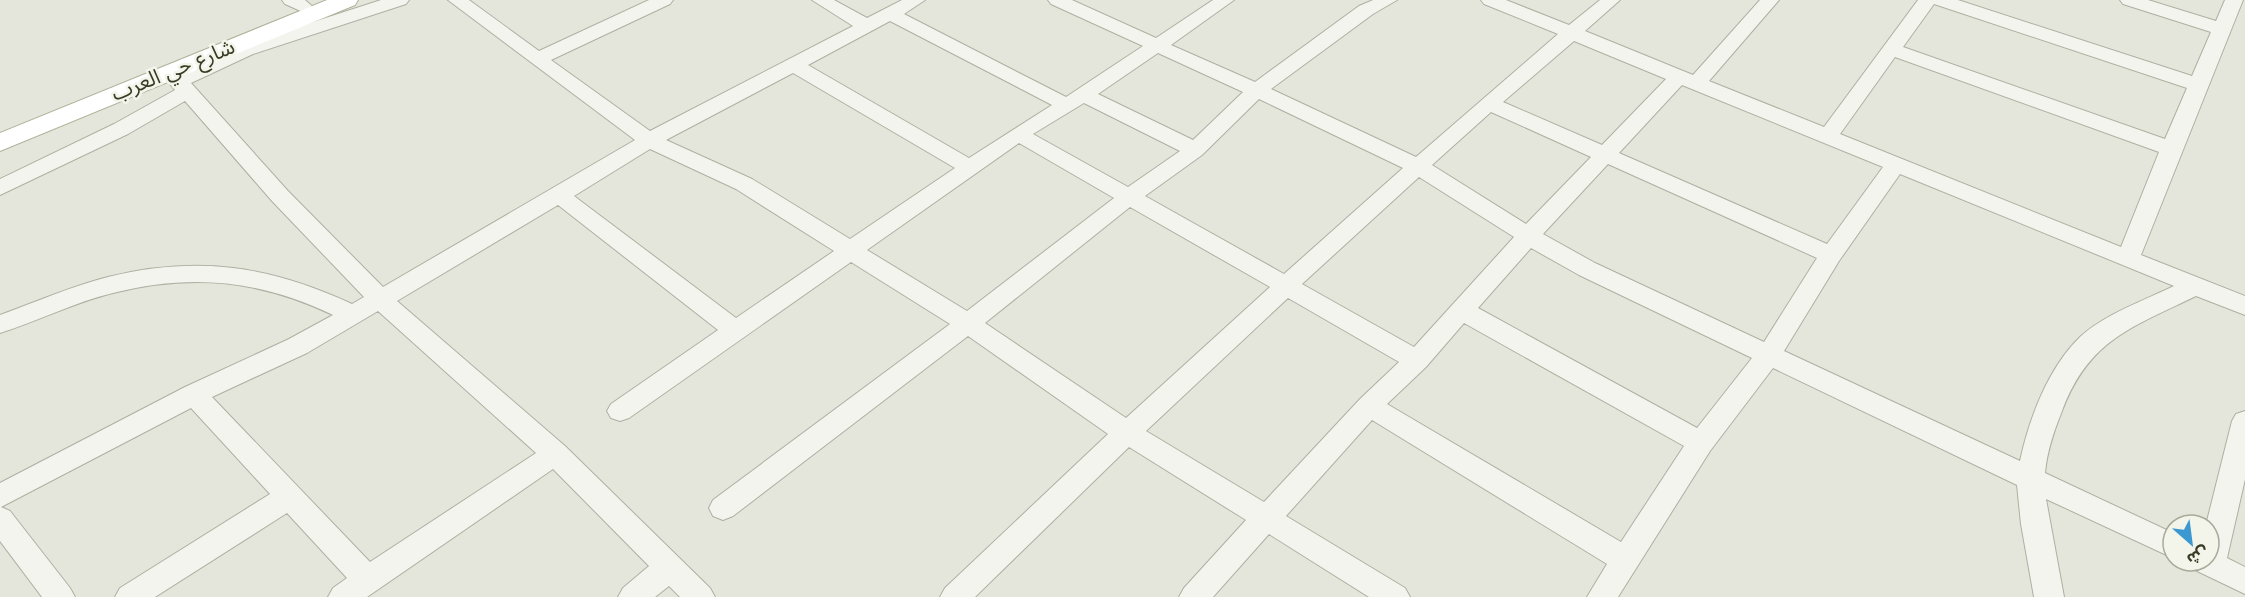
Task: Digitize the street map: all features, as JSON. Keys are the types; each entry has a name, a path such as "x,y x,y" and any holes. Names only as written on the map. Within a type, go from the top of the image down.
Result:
{"main road":[{"name":"شارع حي العرب","path":"0,143 178,82 347,0"},
{"name":"شارع حي العرب","path":"0,129 304,2"}],"street":[{"path":"0,188 121,129 178,82 246,50 400,0"},
{"path":"457,0 649,141 744,184 967,323 1126,432 1395,597"},
{"path":"537,59 664,0"},
{"path":"820,0 869,27"},
{"path":"0,496 195,394 298,346 560,196 649,141 892,15 916,0"},
{"path":"1057,0 1342,129 1417,166 1464,193 1528,236 1587,269 2161,540"},
{"path":"620,411 737,332 1018,134 1075,100 1225,0"},
{"path":"723,508 967,323 1128,197 1195,150 1256,91 1366,10 1388,0"},
{"path":"1490,0 2129,257 2245,306"},
{"path":"955,597 1126,432 1417,166 1611,0"},
{"path":"1194,597 1369,406 1418,360 1528,236 1606,155 1770,0"},
{"path":"1828,136 1927,0"},
{"path":"1940,0 2199,85"},
{"path":"2129,0 2222,29"},
{"path":"2129,257 2171,149 2234,0"},
{"path":"892,15 1075,100 1195,150"},
{"path":"1890,49 2171,149"},
{"path":"794,65 971,168"},
{"path":"178,82 280,196 381,300 555,454 700,597"},
{"path":"1488,103 1832,255"},
{"path":"1018,134 1418,360"},
{"path":"1602,597 1701,443 1769,354 1832,255 1897,163"},
{"path":"560,196 737,332"},
{"path":"0,324 109,285 170,274 248,276 303,291 354,315"},
{"path":"2049,597 2036,536 2031,477 2045,418 2063,378 2090,343 2119,324 2195,286"},
{"path":"1463,311 1701,443"},
{"path":"195,394 368,580"},
{"path":"1369,406 1626,560"},
{"path":"2221,517 2243,439"},
{"path":"343,597 555,454"},
{"path":"130,597 289,497"},
{"path":"0,519 60,597"},
{"path":"633,597 670,567"},
{"path":"2221,569 2245,581"}]}
